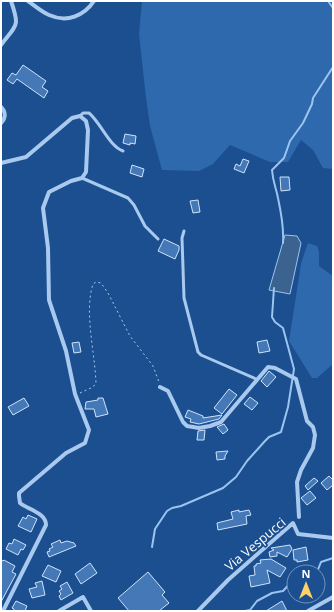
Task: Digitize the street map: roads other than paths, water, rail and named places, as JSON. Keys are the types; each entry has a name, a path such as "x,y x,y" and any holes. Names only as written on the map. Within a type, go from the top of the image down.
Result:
{"street":[{"path":"1,45 17,23 17,17 12,1"},
{"path":"28,1 50,15 61,18 82,14 94,1"},
{"path":"1,107 5,115 1,123"},
{"path":"1,163 26,157 72,118 80,116 86,121 88,130 86,172 82,178 71,180 49,192 43,208 48,248 49,300 66,351 75,394 88,430 85,443 66,453 19,493 18,496 20,503 43,516 46,521 46,525 3,611"},
{"path":"160,386 168,391 187,426 199,428 221,422 256,379 268,367 275,368 296,379 307,421 313,427 315,435 312,448 297,482 299,517"},
{"name":"Via Vespucci","path":"198,611 228,580 293,522 298,534 333,538"},
{"path":"59,611 83,597 91,611"},
{"path":"308,611 333,597"}],"lane":[{"path":"80,116 83,113 89,113 94,117 116,147 123,151"},
{"path":"82,178 128,198 134,205 146,226 158,239"},
{"path":"184,231 182,238 184,298 198,352 201,355 256,379"}],"waterway":[{"path":"328,1 333,8"},
{"path":"283,243 281,215 272,170 284,158 290,141 303,123 312,104 313,98 333,67"},
{"path":"152,547 155,529 167,511 223,488 236,477 247,461 269,437 281,432 288,407 294,369 283,328 275,322 272,317 274,288"},
{"path":"320,564 321,562 333,558"},
{"path":"245,611 250,610 257,601 272,593 283,591 286,588"}]}
